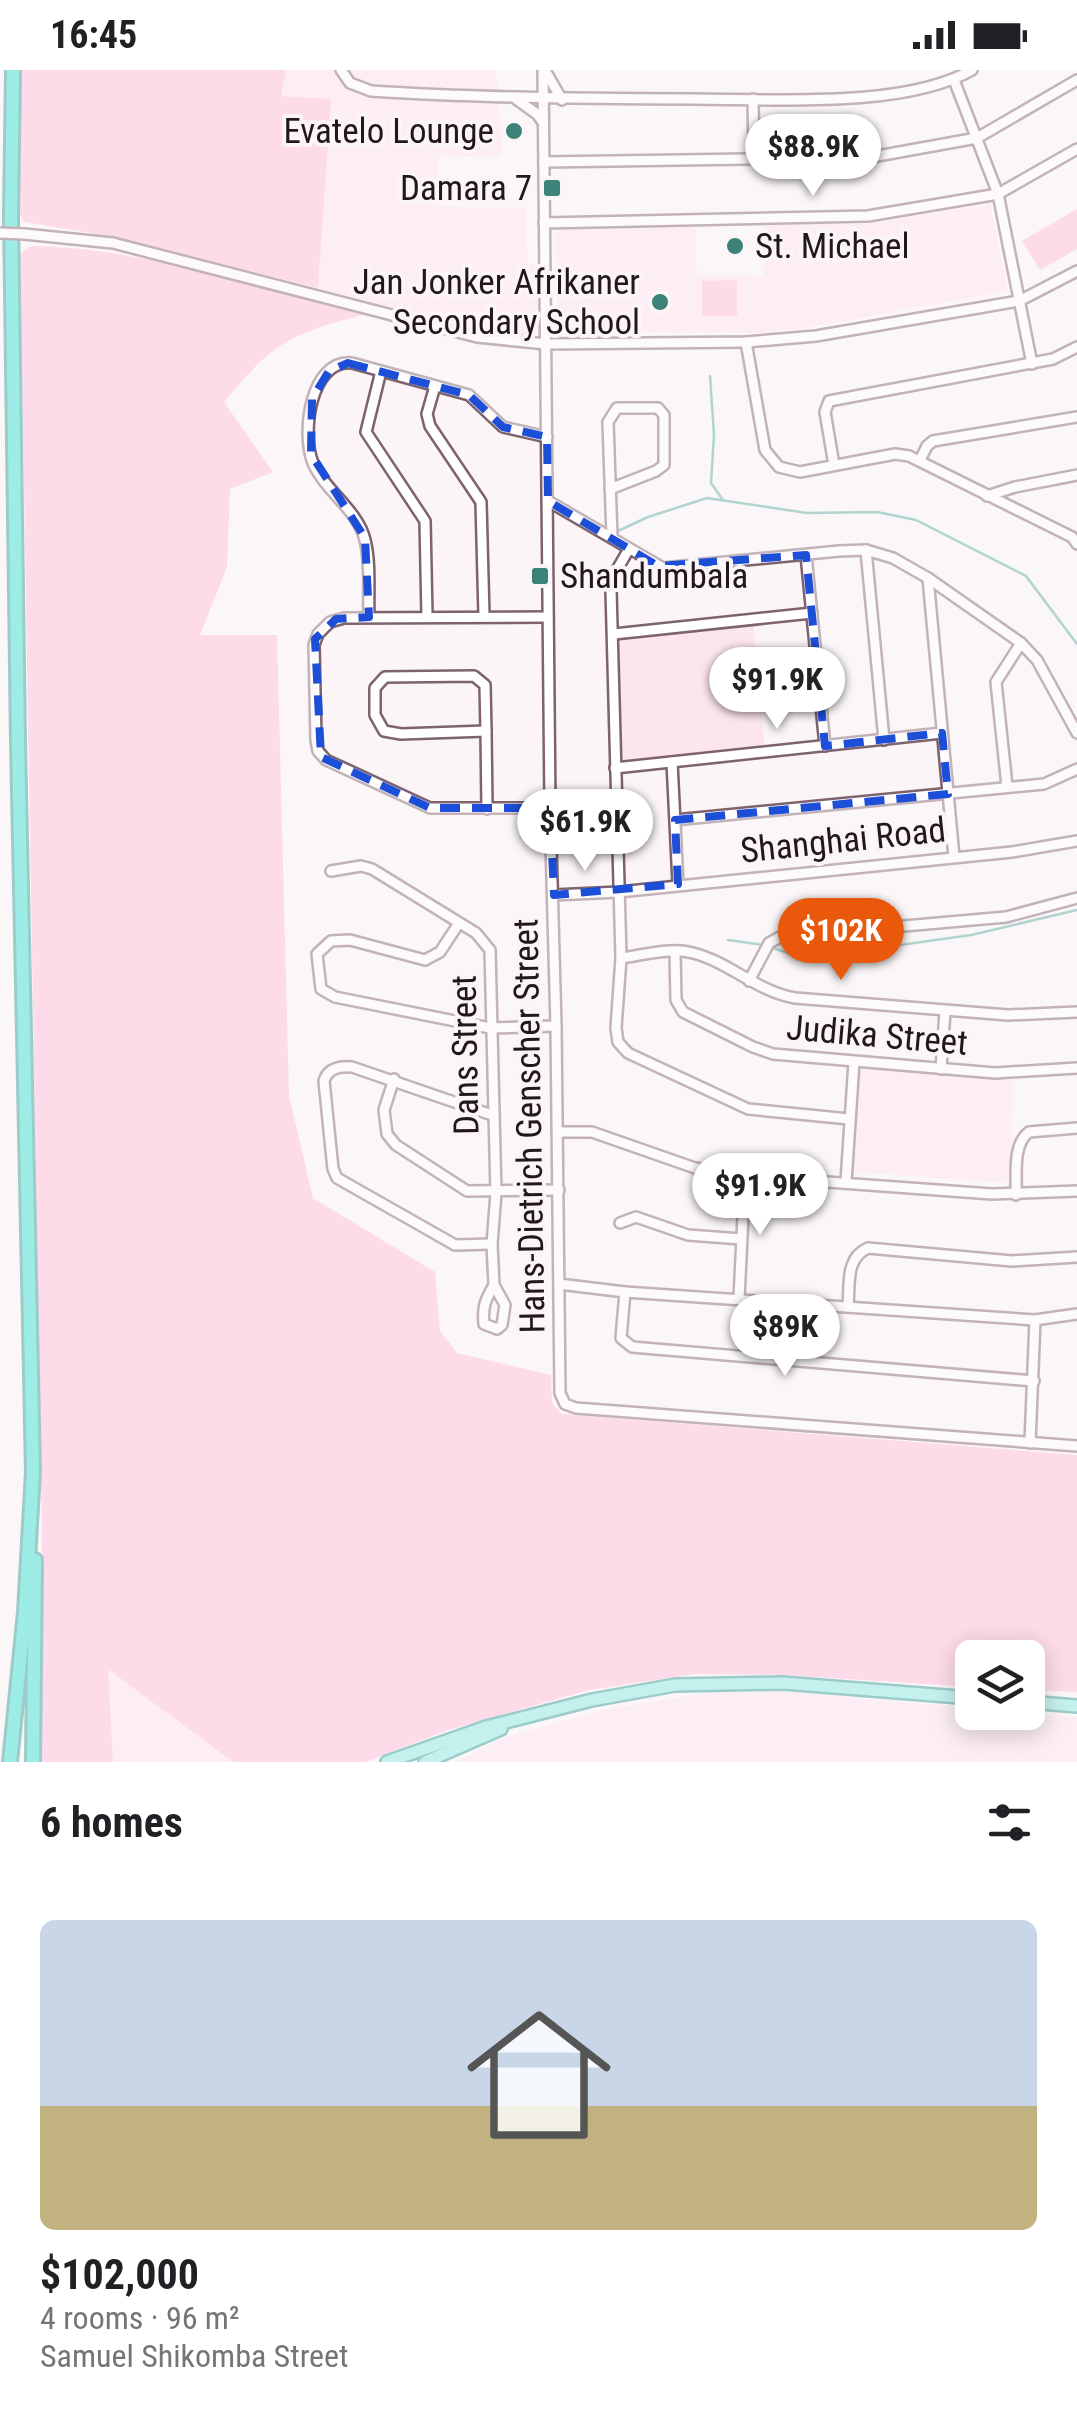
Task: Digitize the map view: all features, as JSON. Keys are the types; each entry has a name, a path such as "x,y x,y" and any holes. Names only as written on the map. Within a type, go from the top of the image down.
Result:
{"highway":[{"path":"13,70 11,215 18,761 37,1609 33,1762"},
{"path":"10,1762 33,1472"}],"main road":[{"path":"386,1762 486,1727 592,1700 691,1684 783,1683 955,1697"},
{"path":"1045,1703 1077,1706"},
{"path":"425,1762 509,1723"}],"street":[{"path":"341,70 350,83 371,90 544,100 862,96 954,80 972,70"},
{"path":"544,70 562,100"},
{"name":"Hans-Dietrich Genscher Street","path":"544,70 558,1381 563,1402 576,1408 1030,1442"},
{"path":"954,80 998,194 1032,364"},
{"path":"544,162 864,158 977,138 1077,80"},
{"path":"515,99 530,107 544,124"},
{"path":"753,100 754,158"},
{"path":"544,224 860,217 998,194 1077,149"},
{"path":"0,233 114,242 477,337 546,344 746,342 816,336 1019,302 1077,271"},
{"path":"746,342 765,450 771,460 793,472 895,454 920,460 1075,539"},
{"path":"834,465 825,412 830,401 1032,364 1077,347"},
{"path":"369,617 365,538 312,460 309,410 314,392 337,365 352,363 474,398 503,427 547,437"},
{"path":"381,371 366,432 426,524 427,616"},
{"path":"436,386 428,422 482,507 484,616"},
{"path":"610,488 664,465 664,415 658,408 617,408 609,416 610,488 612,537"},
{"path":"920,460 926,446 933,442 1077,417"},
{"path":"988,496 1077,475"},
{"path":"548,501 658,566 669,568 866,550 888,556 928,578 1021,643 1037,660 1077,733"},
{"path":"629,548 612,584 621,958 618,1042 628,1053 748,1109 850,1118"},
{"path":"866,550 884,740"},
{"path":"806,554 825,746"},
{"path":"928,578 954,857"},
{"path":"614,634 812,613"},
{"path":"548,617 336,619 316,639 318,751 332,764 442,810 550,808"},
{"path":"1006,786 996,682 1021,643"},
{"path":"486,731 384,731 375,715 376,685 386,677 479,677 486,685 487,809"},
{"path":"615,768 942,734"},
{"path":"672,762 678,884"},
{"path":"676,820 1044,784 1077,769"},
{"name":"Shanghai Road","path":"554,895 618,892 1041,849 1077,841"},
{"name":"Dans Street","path":"331,872 358,867 372,869 483,938 490,950 496,1193 494,1285"},
{"path":"750,981 770,943 780,936 1006,916 1077,898"},
{"path":"459,924 440,952 425,960 350,940 331,940 317,954 319,985 328,995 490,1028 556,1026"},
{"name":"Judika Street","path":"675,952 676,1000 688,1016 760,1051 1002,1074 1077,1068"},
{"path":"621,958 694,953 795,998 1008,1016 1077,1012"},
{"path":"941,1069 945,1011"},
{"path":"846,1182 854,1062"},
{"path":"492,1115 352,1067 329,1071 322,1090 335,1174 455,1244 492,1244"},
{"path":"394,1079 384,1106 387,1134 392,1142 467,1191 558,1190"},
{"path":"1016,1195 1018,1145 1022,1136 1077,1128"},
{"path":"558,1132 592,1132 695,1168 746,1176 1016,1195 1077,1192"},
{"path":"740,1298 746,1176"},
{"path":"620,1223 636,1217 688,1235 741,1238"},
{"path":"848,1306 852,1262 868,1248 1012,1261 1077,1257"},
{"path":"559,1284 624,1292 1035,1320 1077,1314"},
{"path":"624,1292 621,1338 632,1347 1034,1381"},
{"path":"1035,1320 1030,1442 1077,1446"}],"highlighted area":[{"path":"348,363 469,395 503,427 547,437 548,501 658,566 806,555 825,746 942,733 948,794 675,820 678,884 554,895 550,808 430,808 321,757 315,639 336,619 369,617 365,538 311,454 312,399 329,371"}],"shaded area":[{"path":"21,70 286,70 281,96 331,99 318,288 114,237 24,222 19,212"},
{"path":"286,70 496,70 502,157 439,156 436,206 525,208 528,264 538,265 541,288 542,310 536,328 524,336 482,332 318,288 331,99 280,96"},
{"path":"990,204 1008,291 760,333 562,332 559,327 555,235 561,229 695,227 697,275 763,276 765,224 869,224"},
{"path":"1077,209 1077,249 1040,270 1022,241"},
{"path":"32,246 74,248 157,261 362,315 283,344 256,366 224,402 273,472 230,489 227,567 200,635 277,635 289,1096 313,1198 435,1272 440,1331 457,1353 551,1375 552,1403 562,1414 1077,1455 1077,1692 1045,1691 1045,1640 955,1640 955,1686 784,1675 695,1674 589,1690 448,1730 365,1762 233,1762 108,1669 113,1762 40,1762 41,1471 20,254"},
{"path":"737,280 737,316 702,316 702,281"},
{"path":"753,619 765,752 615,768 614,634"},
{"path":"863,1068 1009,1079 1013,1083 1010,1180 1006,1183 855,1172 851,1168 858,1072"},
{"path":"107,1668 232,1761 233,1762 113,1762"},
{"path":"787,1692 955,1707 955,1730 1045,1730 1045,1715 1077,1717 1077,1762 454,1762 508,1736 603,1710 705,1693"}],"waterway":[{"path":"710,376 714,435 711,483 723,500"},
{"path":"618,531 707,498 807,513 877,512 916,520 1026,576 1077,644"},
{"path":"728,940 764,945 794,955 822,956 971,935 1077,910"}],"place":[{"name":"Evatelo Lounge","path":"514,131"},
{"name":"Damara 7","path":"552,188"},
{"name":"St. Michael","path":"735,246"},
{"name":"Jan Jonker Afrikaner Secondary School","path":"660,302"},
{"name":"Shandumbala","path":"540,576"}]}
